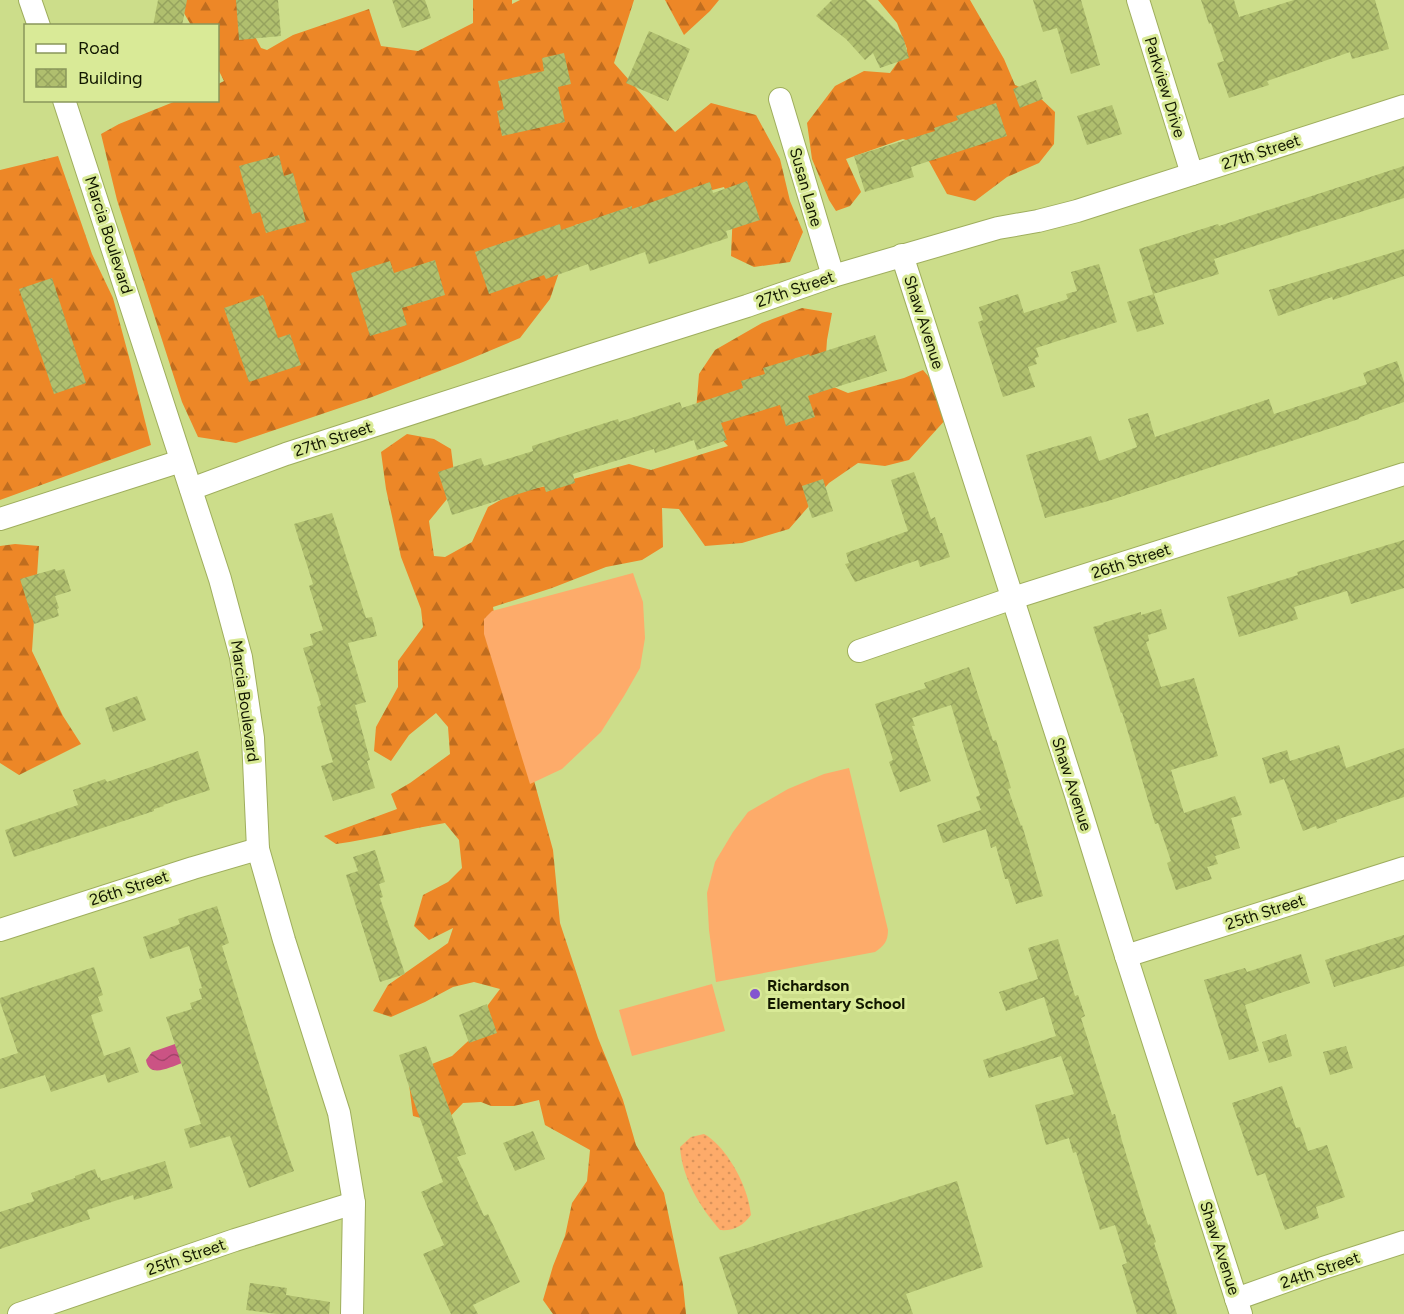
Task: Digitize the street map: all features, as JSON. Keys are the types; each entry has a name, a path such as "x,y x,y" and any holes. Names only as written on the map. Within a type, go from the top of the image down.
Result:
{"street":[{"path":"30,0 38,24"},
{"name":"Parkview Drive","path":"1138,0 1192,174"},
{"name":"Susan Lane","path":"780,99 832,276"},
{"name":"Marcia Boulevard","path":"65,102 220,579 241,657 253,738 258,849 284,940 339,1113 354,1203 352,1314"},
{"name":"27th Street","path":"191,489 286,454 742,308 832,276 998,228 1077,211 1404,106"},
{"name":"Shaw Avenue","path":"902,255 1076,792 1238,1306"},
{"path":"0,519 181,461"},
{"name":"26th Street","path":"859,651 1013,598 1404,474"},
{"name":"26th Street","path":"0,930 258,849"},
{"name":"25th Street","path":"1126,956 1404,868"},
{"name":"25th Street","path":"19,1314 235,1240 354,1203"},
{"name":"24th Street","path":"1238,1306 1323,1268 1404,1242"}],"green space":[{"path":"177,0 236,0 261,48 267,50 293,35 369,9 381,46 418,51 473,23 473,0 512,0 512,4 520,0 634,0 614,63 675,132 711,103 756,115 780,159 790,201 803,232 790,262 754,267 731,256 733,210 724,187 575,225 550,299 520,338 372,397 236,443 198,437 182,402 117,200 101,134 119,124 174,102 219,102 219,84 224,81 219,71 219,24 190,24"},
{"path":"665,0 719,0 684,35"},
{"path":"878,0 970,0 1004,59 1015,85 1037,95 1055,112 1054,144 1039,163 1007,177 975,201 947,194 920,145 903,139 846,159 861,192 850,206 836,211 812,159 807,123 835,86 864,71 890,73 907,49 897,23"},
{"path":"58,156 92,254 113,298 151,445 0,500 0,170"},
{"path":"802,308 832,313 827,340 824,383 848,393 904,378 923,370 942,392 947,418 909,460 885,466 858,463 829,483 789,529 742,543 705,546 679,509 662,508 663,547 642,560 606,567 493,607 504,671 553,850 560,923 598,1038 623,1100 636,1145 664,1193 683,1285 686,1314 553,1314 543,1300 565,1236 572,1203 587,1181 590,1150 545,1125 539,1100 514,1106 491,1106 481,1102 463,1103 443,1124 413,1116 409,1084 432,1064 452,1056 479,1031 488,1005 500,989 474,982 453,987 391,1017 373,1011 388,985 448,943 453,928 429,940 414,926 423,895 448,882 462,868 459,840 445,823 336,844 324,836 397,809 391,794 450,754 448,727 436,713 409,735 391,761 374,751 376,727 398,687 398,661 423,627 421,609 401,557 386,489 381,452 407,434 434,439 451,449 456,488 429,521 434,556 445,557 472,542 488,507 504,498 629,464 651,470 728,446 696,411 699,374 715,350 762,323"},
{"path":"15,544 39,546 32,651 63,716 81,744 19,775 0,763 0,546"}],"shaded area":[{"path":"633,573 643,602 645,638 640,668 601,732 562,769 530,784 484,634 484,619 492,611"},
{"path":"849,768 888,930 885,943 875,952 716,982 707,893 715,862 733,832 748,812 788,789 824,774"},
{"path":"712,984 725,1031 632,1056 619,1010"},
{"path":"704,1134 724,1152 747,1196 751,1215 734,1229 720,1230 693,1192 684,1170 680,1147 691,1137"}],"water":[{"path":"175,1044 182,1063 161,1070 151,1069 148,1066 146,1060 152,1052"}],"building":[{"path":"158,0 187,0 182,24 153,24"},
{"path":"236,0 278,0 281,36 239,40"},
{"path":"392,0 425,0 431,18 402,28"},
{"path":"832,0 866,0 903,37 909,58 880,68 873,53 865,60 846,39 816,16"},
{"path":"1033,0 1081,0 1100,65 1071,74 1057,28 1043,32"},
{"path":"1201,0 1234,0 1239,17 1294,0 1375,0 1389,49 1352,59 1350,52 1267,81 1269,85 1229,98 1217,63 1224,61"},
{"path":"649,31 690,49 668,101 626,83"},
{"path":"564,53 571,84 558,87 565,122 502,136 497,111 504,109 498,81 544,71 542,58"},
{"path":"1036,80 1043,99 1020,108 1013,89"},
{"path":"996,103 1007,136 911,167 914,177 865,192 854,156 935,131 934,128 958,120 956,116"},
{"path":"1112,105 1122,134 1087,145 1077,116"},
{"path":"279,155 284,176 293,173 306,222 266,233 260,212 252,214 239,166"},
{"path":"1404,166 1404,198 1214,259 1219,274 1153,294 1139,249 1218,224 1219,226"},
{"path":"747,181 760,220 726,231 728,238 649,264 645,252 590,271 588,264 546,279 544,275 489,294 475,252 560,224 561,230 632,206 632,209 710,182 713,193"},
{"path":"1404,249 1404,276 1278,316 1269,290"},
{"path":"435,260 445,295 402,308 407,325 370,336 351,273 390,261 394,273"},
{"path":"1099,264 1117,322 1036,348 1039,357 1035,358 1037,364 1028,367 1035,387 1003,397 978,322 983,320 979,307 1018,294 1024,313 1068,299 1066,294 1077,291 1071,272"},
{"path":"52,278 86,383 54,394 19,289"},
{"path":"1154,294 1164,324 1137,332 1127,302"},
{"path":"263,295 278,338 290,334 301,365 249,382 224,308"},
{"path":"875,335 887,371 808,396 815,417 786,426 780,405 721,423 727,440 697,450 694,440 655,453 654,449 573,474 575,483 546,492 544,486 452,515 438,472 481,458 484,466 533,451 532,446 680,402 682,408 743,388 741,381 765,374 763,368"},
{"path":"1397,361 1404,382 1404,402 1359,419 1108,501 1045,518 1026,455 1091,436 1099,461 1137,447 1128,419 1148,413 1155,437 1269,399 1274,414 1367,384 1363,373"},
{"path":"914,472 931,519 935,517 950,557 920,567 918,560 855,582 845,564 849,563 846,553 908,531 891,480"},
{"path":"823,479 833,511 812,518 802,486"},
{"path":"332,513 366,618 372,617 377,636 348,643 366,702 355,705 375,788 333,801 321,766 333,762 317,707 321,705 303,648 313,645 310,634 323,630 309,586 313,584 294,524"},
{"path":"1404,540 1404,588 1351,604 1347,591 1294,607 1298,619 1239,637 1227,597 1298,575 1297,572"},
{"path":"55,569 56,571 64,569 71,591 55,596 59,616 34,624 20,579"},
{"path":"1161,609 1167,629 1148,635 1149,641 1146,642 1161,687 1194,678 1218,756 1171,770 1184,813 1235,796 1242,815 1231,818 1240,848 1215,856 1218,864 1207,867 1212,879 1176,890 1167,863 1171,861 1158,823 1155,824 1122,712 1093,627 1141,612 1141,615"},
{"path":"969,667 993,741 996,740 1011,788 1008,789 1022,825 1043,896 1016,904 1008,879 1005,879 996,846 991,848 986,829 943,843 937,825 981,810 976,797 980,795 951,705 912,718 915,726 912,726 931,781 900,792 889,762 893,760 875,704 926,688 924,683"},
{"path":"137,696 146,720 113,732 105,708"},
{"path":"1339,745 1346,768 1404,748 1404,797 1336,820 1337,822 1317,829 1316,826 1303,831 1284,779 1270,784 1262,758 1287,750 1290,761"},
{"path":"198,751 210,790 14,857 5,830 78,805 73,790 105,779 107,782"},
{"path":"375,850 385,882 379,884 383,897 380,898 405,974 380,982 346,875 358,871 353,857"},
{"path":"217,906 229,943 222,946 294,1171 249,1188 230,1136 190,1148 184,1129 201,1124 166,1017 192,1009 190,1003 202,999 199,989 202,988 189,946 150,959 143,937 180,924 178,919"},
{"path":"1404,935 1404,966 1334,987 1325,960"},
{"path":"1058,939 1075,996 1078,995 1085,1016 1081,1018 1112,1115 1115,1114 1177,1314 1137,1314 1122,1265 1127,1263 1115,1225 1100,1230 1076,1152 1073,1153 1069,1138 1046,1145 1035,1105 1074,1094 1061,1056 989,1078 983,1060 1056,1036 1044,997 1006,1011 999,992 1038,979 1028,948"},
{"path":"1301,954 1310,983 1245,1005 1259,1051 1229,1060 1204,980 1245,968 1247,972"},
{"path":"94,967 103,995 98,997 103,1011 91,1015 104,1056 130,1047 139,1072 108,1083 105,1074 51,1092 45,1075 0,1089 0,1059 18,1053 0,998"},
{"path":"487,1004 497,1033 469,1043 459,1015"},
{"path":"1286,1034 1292,1056 1269,1063 1262,1042"},
{"path":"426,1046 466,1154 457,1157 484,1216 488,1214 520,1282 473,1305 478,1314 451,1314 423,1254 444,1245 421,1192 443,1182 399,1055"},
{"path":"1346,1046 1353,1068 1330,1075 1323,1052"},
{"path":"1282,1086 1296,1128 1300,1127 1308,1151 1327,1145 1345,1197 1316,1207 1319,1218 1285,1230 1265,1173 1257,1176 1232,1103"},
{"path":"533,1131 545,1159 515,1171 503,1143"},
{"path":"165,1161 173,1188 134,1200 133,1195 87,1210 90,1219 0,1249 0,1212 34,1201 31,1193 95,1169 101,1181"},
{"path":"957,1181 983,1267 906,1294 913,1314 738,1314 719,1257"},
{"path":"250,1283 287,1288 286,1295 330,1302 329,1314 277,1314 246,1310"}],"place":[{"name":"Richardson Elementary School","path":"755,994"}]}
